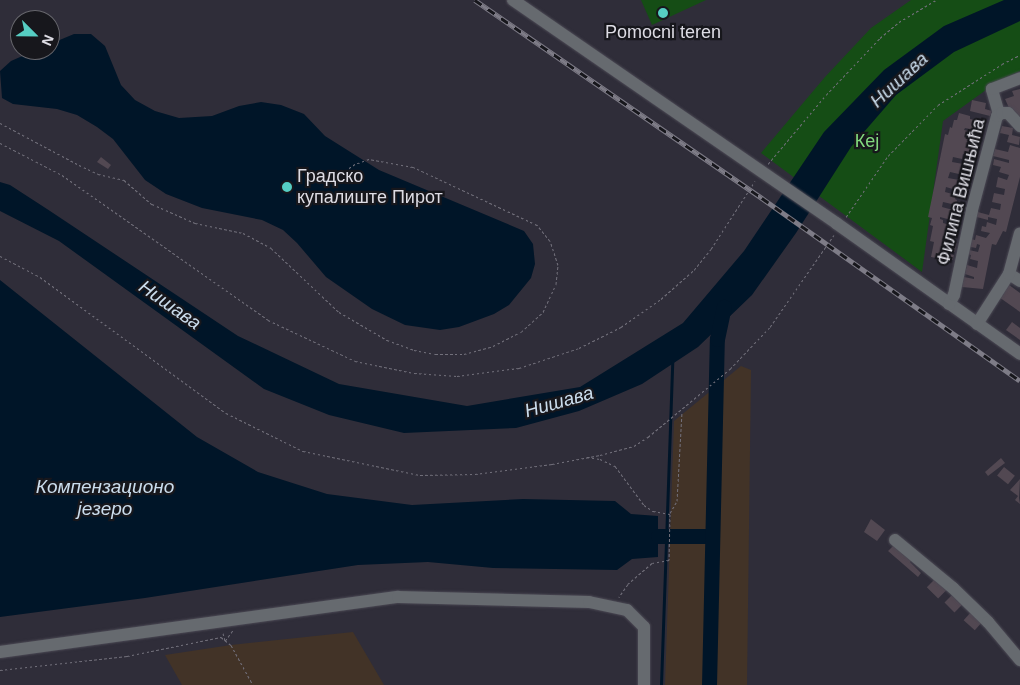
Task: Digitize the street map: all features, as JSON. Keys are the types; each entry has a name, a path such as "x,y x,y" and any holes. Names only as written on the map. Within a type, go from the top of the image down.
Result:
{"street":[{"path":"513,0 838,225 1020,354"},
{"path":"999,114 992,89 1020,78"},
{"name":"Филипа Вишњића","path":"949,304 954,295 990,137 999,114 1008,114 1020,126"},
{"path":"977,324 1014,278 1019,244"},
{"path":"895,540 953,588 988,622 1020,660"},
{"path":"0,652 398,597 589,602 627,610 644,627 644,685"}],"path":[{"path":"0,143 62,175 268,320 355,361 414,373 457,376 519,368 579,348 621,327 661,299 694,270 767,176 826,95 880,38 898,22 936,0"},
{"path":"0,256 40,277 226,413 303,451 420,475 474,474 552,464 634,446 661,429 679,414 730,369 770,326 838,225 888,156 938,106 1002,64 1020,55"},
{"path":"0,123 98,174 124,180 152,204 195,223 243,233 271,248 339,312 387,340 414,350 436,354 464,354 493,346 521,332 543,312 556,284 558,265 550,241 537,225 413,167 369,159 355,164 343,172"},
{"path":"614,607 628,584 652,563 659,560 669,560 670,514 673,512 677,501 682,410"},
{"path":"584,457 600,459 615,466 644,505 661,514 670,514"},
{"path":"0,670 127,656 221,637 232,645 253,685"}],"shaded area":[{"path":"741,366 751,370 747,685 665,685 674,421"},
{"path":"353,632 384,685 182,685 165,655 231,645"}],"green space":[{"name":"Pomocni teren","path":"641,0 706,0 652,25"},
{"name":"Кеј","path":"911,0 1020,0 1020,71 997,82 943,121 922,272 761,153 825,77 871,28"}],"water":[{"name":"Нишава","path":"1004,0 1020,0 1020,21 954,52 896,95 851,147 796,233 752,295 698,347 642,384 579,411 516,428 404,433 329,415 264,389 59,241 0,211 0,182 10,185 238,336 339,384 467,406 580,387 683,323 744,251 824,132 884,70 944,26"},
{"name":"Градско купалиште Пирот","path":"74,34 91,34 105,46 121,85 135,100 155,111 179,118 212,116 239,106 261,102 281,105 304,114 325,136 379,170 524,231 533,244 535,264 531,278 509,305 494,314 459,327 440,330 405,325 372,309 326,277 297,243 283,230 262,220 202,208 166,194 145,180 113,139 77,115 57,109 13,104 2,98 0,71 13,60 60,60 60,40"},
{"name":"Компензационо језеро","path":"0,280 197,437 258,472 327,494 412,505 523,499 615,501 631,514 658,516 658,557 632,559 617,570 493,568 428,562 358,565 145,598 0,617"}],"building":[{"path":"1020,89 1020,116 1014,119 1005,99 1014,96 1012,91"},
{"path":"972,100 986,103 985,109 992,111 990,116 970,111"},
{"path":"959,113 970,116 970,119 980,121 979,125 976,124 975,130 965,128 964,130 978,133 973,156 963,154 962,159 953,157 952,162 969,165 968,170 960,169 959,174 950,172 948,178 965,181 963,186 957,184 956,190 946,187 945,192 956,195 955,199 957,200 956,205 943,202 942,207 953,210 951,220 940,217 943,223 953,226 952,230 955,230 954,238 943,236 942,240 957,243 955,252 944,250 944,252 954,255 953,260 931,257 934,242 930,241 933,226 930,225 932,218 928,217 945,134 948,135 950,127 952,128 954,120 957,120"},
{"path":"1002,126 1013,128 1012,135 1020,137 1019,145 1007,142 1009,135 1000,133"},
{"path":"1010,145 1020,148 1020,177 1006,232 1003,231 996,245 992,244 983,289 962,287 964,277 974,279 974,277 965,274 967,265 977,268 978,261 970,259 969,250 978,252 980,245 977,244 976,248 966,246 968,238 975,240 976,235 986,238 990,233 981,231 982,226 986,227 987,222 996,225 997,219 988,217 988,220 973,216 974,211 989,215 991,208 1000,210 1001,204 992,202 994,193 1004,195 1005,189 996,187 998,177 1007,180 1009,175 999,172 1001,167 993,165 994,159 1009,163 1009,160 993,156 995,149 1008,152"},
{"path":"101,157 111,165 108,169 97,162"},
{"path":"1005,282 1020,293 1020,312 996,295"},
{"path":"1012,322 1020,328 1020,340 1006,330"},
{"path":"1001,458 1005,463 988,476 985,472"},
{"path":"1004,467 1015,476 1008,484 997,476"},
{"path":"1020,479 1020,504 1015,500 1018,496 1010,490"},
{"path":"871,519 885,530 877,541 864,532"},
{"path":"893,546 913,558 910,562 921,573 918,577 888,551"},
{"path":"936,578 947,589 938,599 927,587"},
{"path":"953,594 963,604 954,612 945,602"},
{"path":"971,612 982,622 975,630 964,620"}],"waterway":[{"path":"709,685 717,339 724,307"},
{"path":"661,685 672,362"},
{"path":"658,536 712,536"}],"railway":[{"path":"475,0 762,198 1020,381"}],"place":[{"name":"Pomocni teren","path":"663,13"},
{"name":"Градско купалиште Пирот","path":"287,187"}]}
